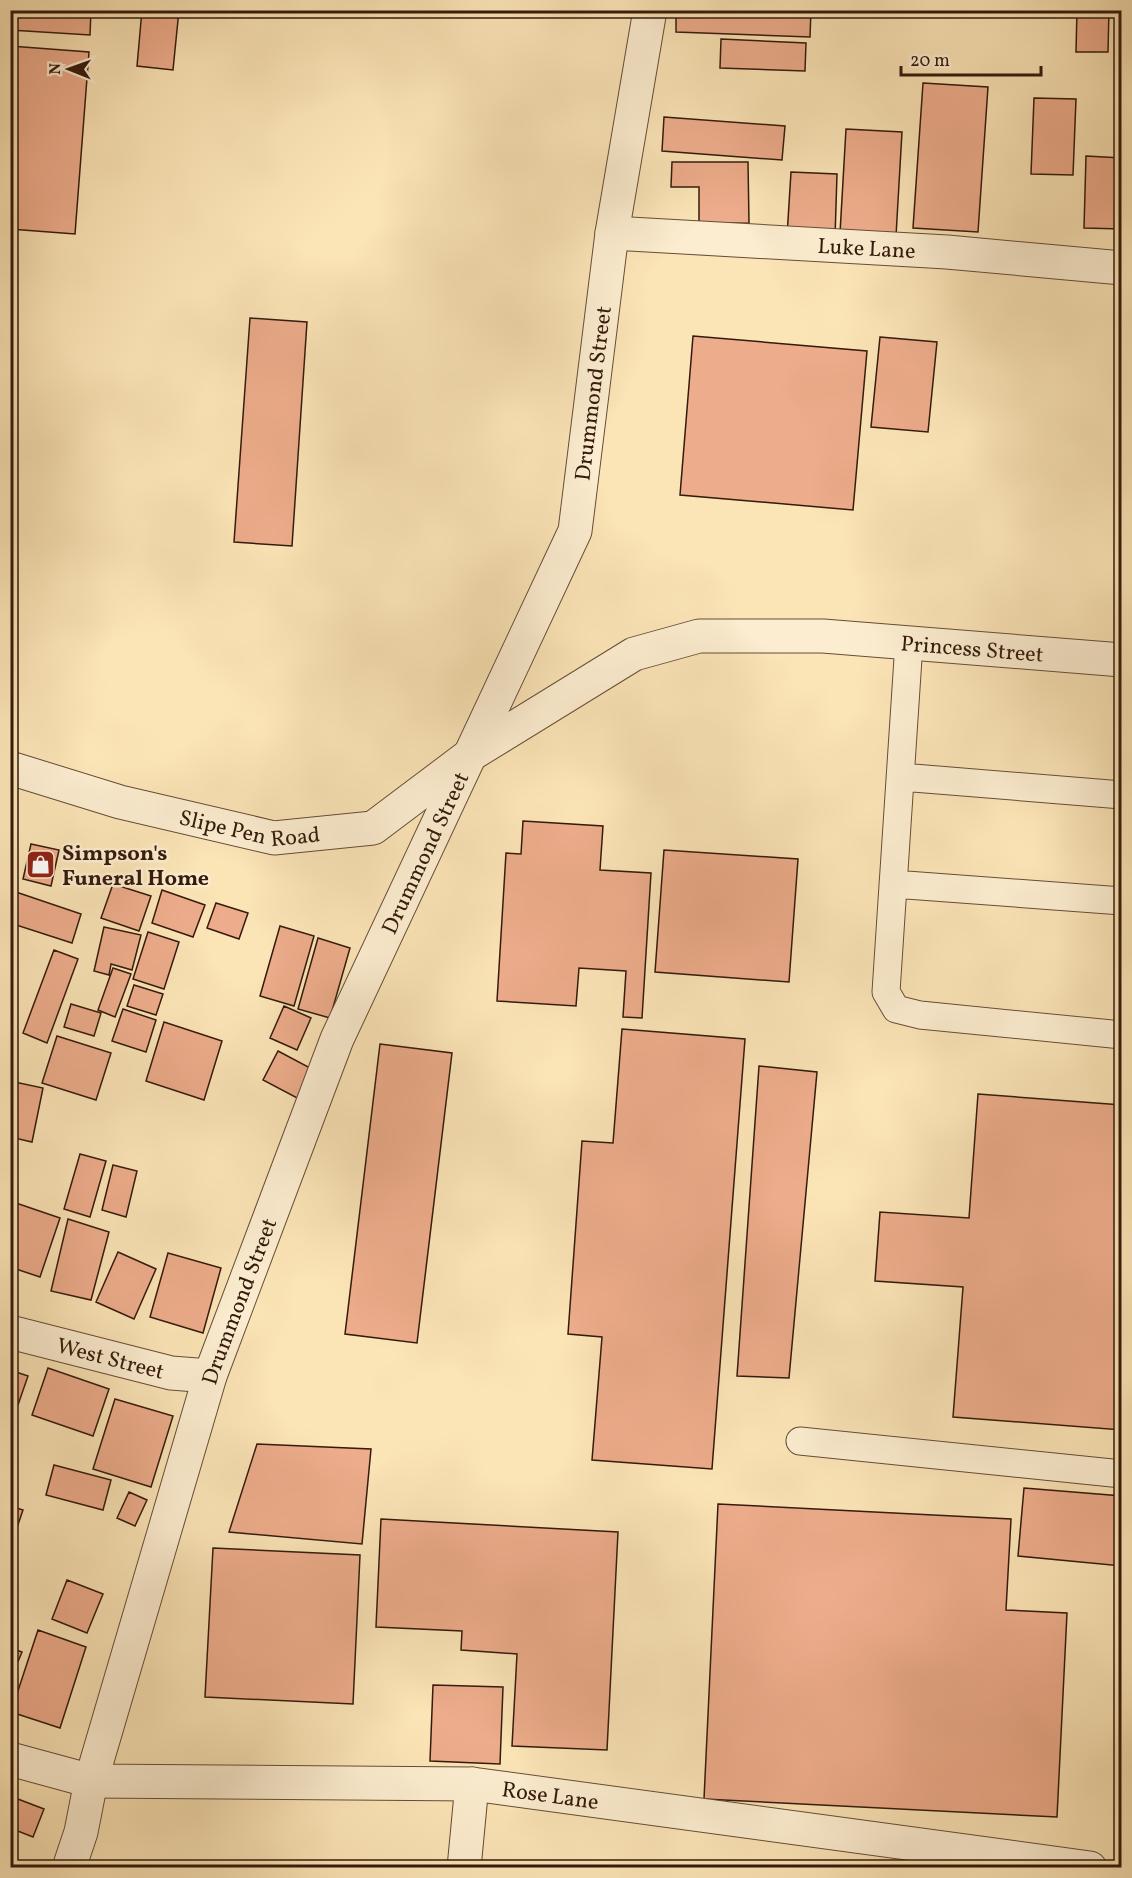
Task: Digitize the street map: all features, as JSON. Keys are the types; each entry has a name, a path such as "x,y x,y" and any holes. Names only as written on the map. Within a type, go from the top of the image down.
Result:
{"street":[{"name":"Drummond Street","path":"69,1868 81,1832 91,1781 210,1376 337,1039 575,531 612,233 650,10"},
{"name":"Luke Lane","path":"612,233 947,252 1122,268"},
{"name":"Drummond Street","path":"470,755 634,654 699,636 823,636"},
{"name":"Princess Street","path":"823,636 1122,660"},
{"name":"Slipe Pen Road","path":"10,768 120,801 274,838 373,828 470,755"},
{"name":"West Street","path":"10,1332 171,1373 210,1376"},
{"name":"Rose Lane","path":"10,1759 91,1781 472,1784 1090,1868"},
{"path":"464,1868 472,1784"}],"lane":[{"path":"909,643 886,992 896,1009 920,1015 1122,1035"},
{"path":"901,777 1122,795"},
{"path":"893,884 1122,901"},
{"path":"800,1441 1122,1474"}],"building":[{"path":"10,10 91,10 90,35 10,30"},
{"path":"142,10 179,10 173,70 137,66"},
{"path":"676,10 811,10 810,37 676,32"},
{"path":"1077,10 1109,10 1108,52 1076,52"},
{"path":"721,39 806,43 805,71 720,68"},
{"path":"10,46 89,52 75,234 10,229"},
{"path":"923,83 988,87 978,232 913,228"},
{"path":"1034,98 1076,99 1073,175 1031,174"},
{"path":"664,117 785,126 782,160 662,151"},
{"path":"846,129 902,132 896,236 840,233"},
{"path":"1086,156 1122,158 1122,229 1084,228"},
{"path":"672,162 748,162 749,223 699,224 699,187 671,187"},
{"path":"791,172 837,174 835,238 787,236"},
{"path":"250,318 307,322 292,546 234,542"},
{"path":"693,336 867,351 853,510 680,495"},
{"path":"880,337 937,342 928,432 871,427"},
{"path":"523,821 603,826 600,870 651,873 642,1018 623,1017 626,971 579,968 576,1006 497,1001 506,853 521,854"},
{"name":"Simpson's Funeral Home","path":"31,844 59,850 51,886 23,879"},
{"path":"664,850 798,859 789,982 655,972"},
{"path":"113,884 151,896 139,931 101,918"},
{"path":"162,890 205,905 193,937 152,923"},
{"path":"13,891 81,914 72,943 10,923 10,898"},
{"path":"216,903 248,913 239,939 207,928"},
{"path":"280,926 314,936 294,1006 260,996"},
{"path":"104,927 141,935 132,970 111,964 109,975 94,971"},
{"path":"148,932 179,942 164,989 133,979"},
{"path":"318,938 350,948 330,1018 298,1009"},
{"path":"54,950 78,959 47,1043 23,1033"},
{"path":"113,968 131,974 115,1017 98,1010"},
{"path":"134,985 163,994 156,1015 127,1006"},
{"path":"71,1004 101,1013 94,1036 64,1027"},
{"path":"284,1006 311,1018 297,1050 270,1038"},
{"path":"123,1009 156,1020 146,1052 112,1041"},
{"path":"164,1022 222,1041 204,1100 146,1081"},
{"path":"622,1029 745,1039 712,1469 592,1460 602,1337 568,1334 582,1141 613,1143"},
{"path":"57,1036 111,1053 96,1100 42,1083"},
{"path":"380,1044 452,1053 417,1343 345,1334"},
{"path":"278,1051 314,1070 299,1099 263,1080"},
{"path":"759,1066 817,1072 789,1378 737,1376"},
{"path":"10,1081 43,1088 32,1142 10,1137"},
{"path":"978,1094 1122,1105 1122,1430 953,1417 963,1287 875,1281 880,1212 969,1218"},
{"path":"80,1154 106,1161 90,1217 64,1209"},
{"path":"113,1165 137,1171 126,1217 102,1210"},
{"path":"10,1175 16,1177 10,1188"},
{"path":"13,1202 60,1218 40,1277 10,1267 10,1209"},
{"path":"68,1219 109,1232 91,1300 51,1291"},
{"path":"118,1252 156,1269 134,1319 96,1302"},
{"path":"168,1253 221,1268 203,1333 150,1317"},
{"path":"48,1368 109,1389 93,1436 32,1415"},
{"path":"10,1370 28,1376 11,1425 10,1424"},
{"path":"115,1399 173,1416 151,1487 93,1469"},
{"path":"257,1444 371,1449 362,1544 229,1532"},
{"path":"54,1465 111,1480 103,1510 46,1495"},
{"path":"1024,1488 1122,1496 1122,1566 1018,1556"},
{"path":"129,1492 147,1500 135,1526 117,1518"},
{"path":"718,1504 1011,1519 1006,1610 1067,1613 1057,1817 704,1799"},
{"path":"10,1506 23,1510 11,1545 10,1545"},
{"path":"381,1519 618,1532 607,1750 512,1746 517,1654 461,1650 462,1631 376,1627"},
{"path":"213,1548 360,1555 353,1704 205,1697"},
{"path":"67,1580 103,1594 87,1633 52,1619"},
{"path":"38,1630 86,1647 60,1728 11,1712"},
{"path":"10,1648 22,1652 10,1681"},
{"path":"433,1685 503,1687 500,1764 430,1761"},
{"path":"10,1796 44,1809 33,1837 10,1828"}],"place":[{"name":"Simpson's Funeral Home","path":"41,865"}]}
